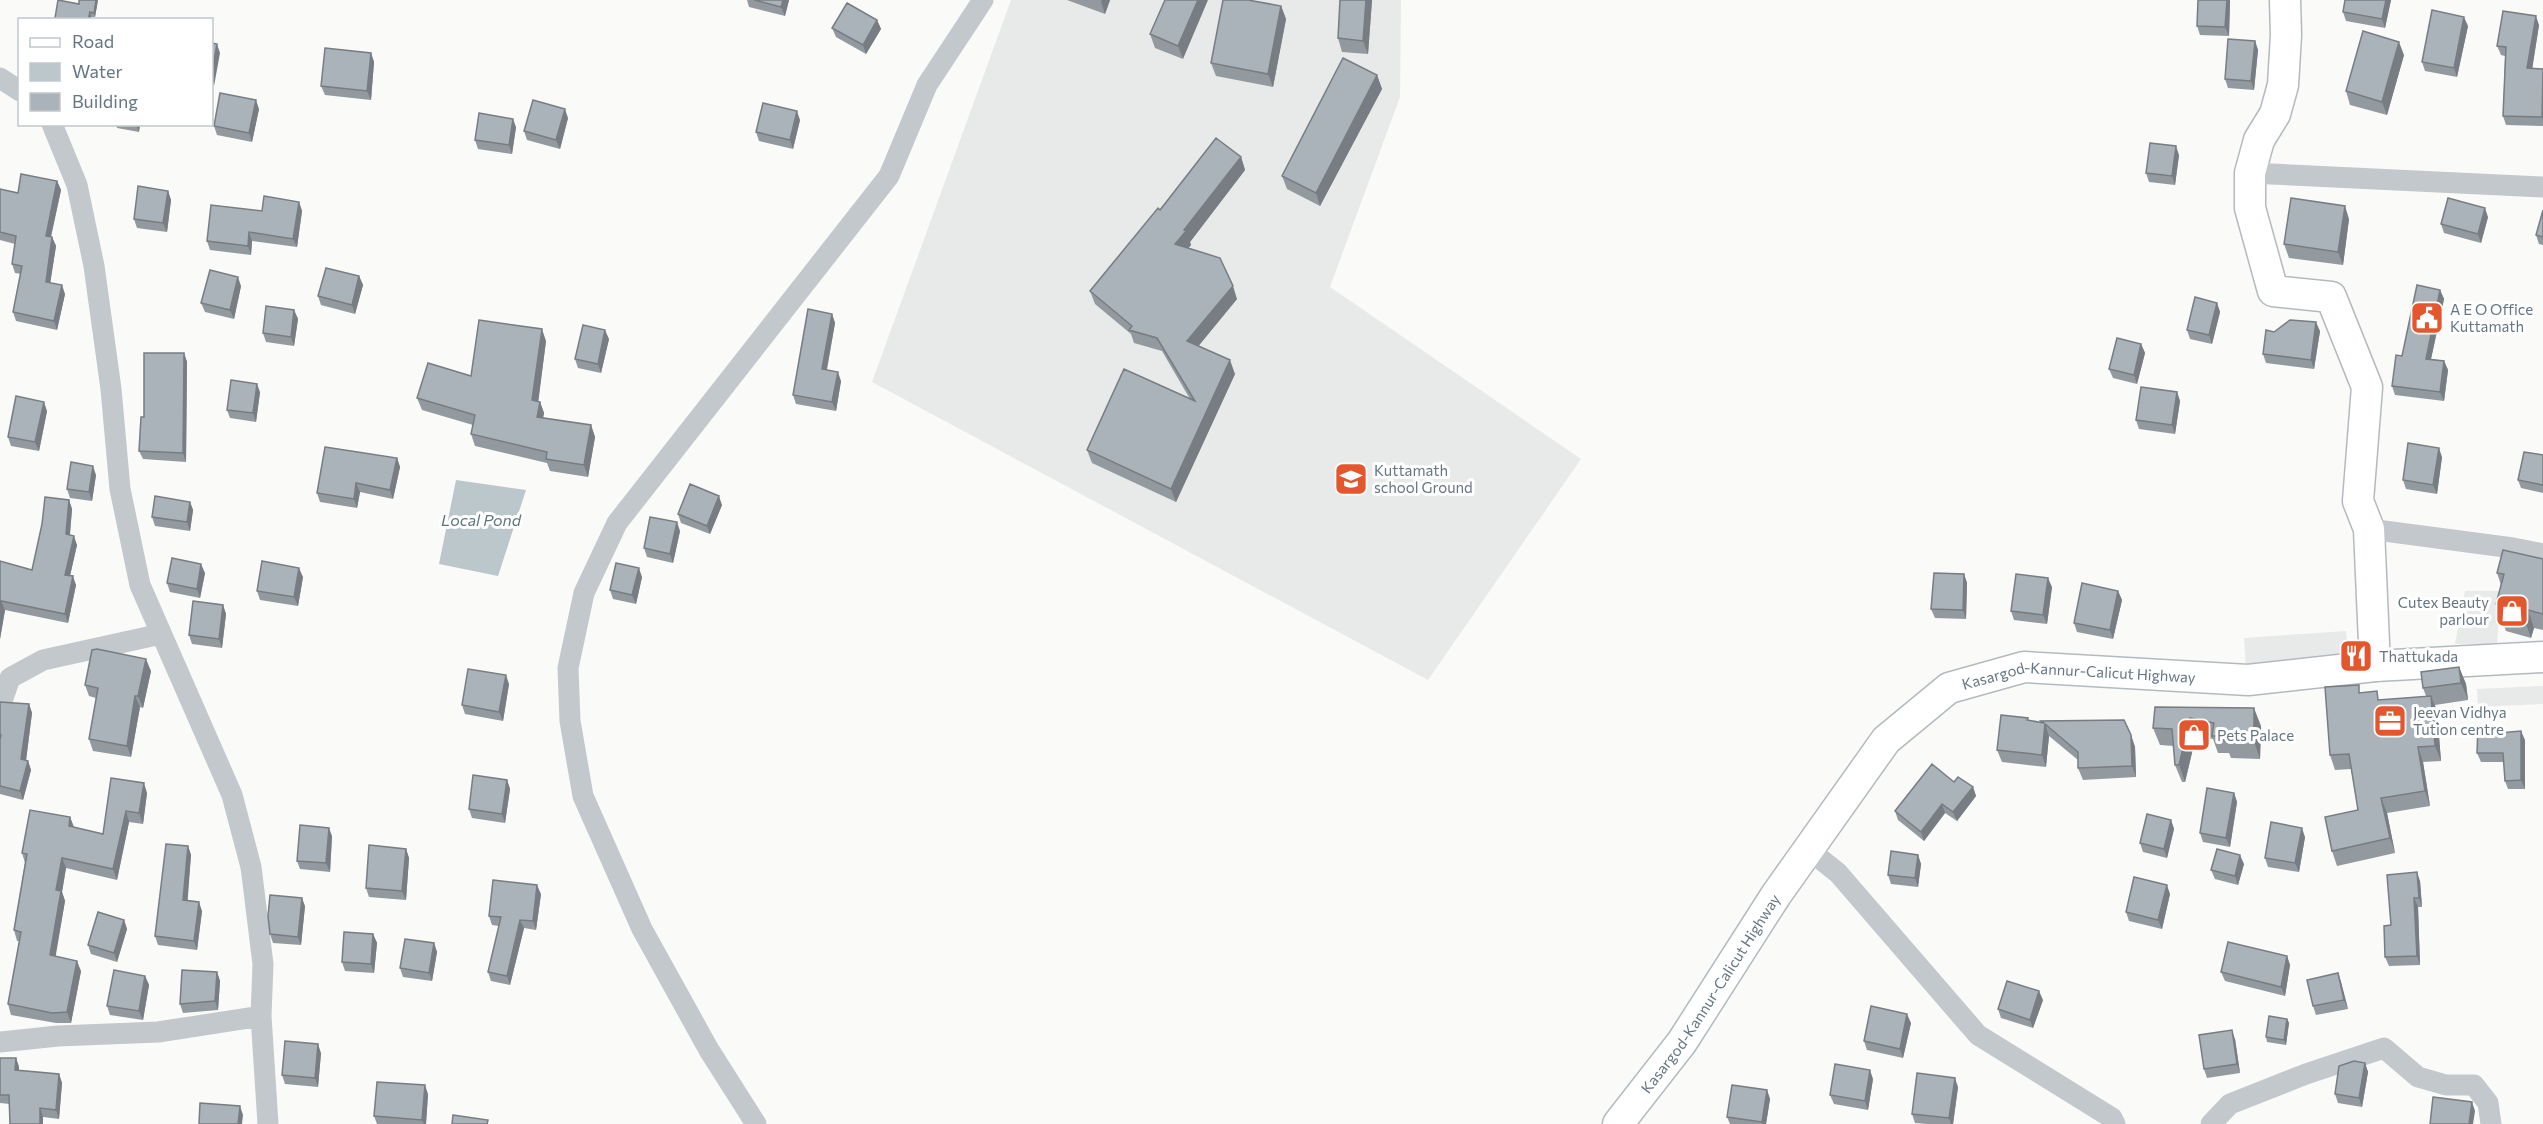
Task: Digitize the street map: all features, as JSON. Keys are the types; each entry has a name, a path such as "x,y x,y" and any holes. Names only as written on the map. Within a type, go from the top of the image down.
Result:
{"main road":[{"path":"2285,0 2286,35 2283,85 2275,114 2259,140 2250,173 2250,208 2273,291 2331,297 2367,387 2358,501 2369,529 2375,666"},
{"name":"Kasargod-Kannur-Calicut Highway","path":"1618,1124 1682,1042 1776,895 1886,740 1949,688 2024,667 2248,680 2375,666 2543,657"}],"street":[{"path":"756,1124 709,1050 642,929 583,796 570,721 568,668 584,593 617,523 889,176 927,85 983,0"},
{"path":"0,78 18,90"},
{"path":"53,126 77,185 94,266 111,389 120,489 140,585 232,795 251,867 263,964 261,1016 268,1124"},
{"path":"2250,173 2543,187"},
{"path":"2369,529 2543,554"},
{"path":"0,699 3,698 10,678 43,660 161,634"},
{"path":"1808,849 1838,873 1978,1035 2112,1118 2115,1124"},
{"path":"0,1042 58,1036 158,1032 261,1016"},
{"path":"2211,1124 2230,1104 2306,1074 2384,1048 2418,1077 2446,1085 2474,1085 2488,1103 2491,1124"}],"shaded area":[{"path":"1011,0 1401,0 1400,97 1330,287 1581,459 1428,680 872,382"},
{"path":"2465,591 2501,591 2497,644 2455,644"},
{"path":"2346,631 2349,659 2246,669 2244,638"},
{"path":"2543,686 2543,704 2478,707 2477,689"}],"water":[{"name":"Local Pond","path":"456,480 526,490 498,576 439,564"}],"building":[{"path":"58,0 79,4 79,0 96,0 94,13 90,12 88,18 55,18"},
{"path":"754,0 783,0 781,7"},
{"path":"1165,0 1198,0 1178,46 1150,34"},
{"path":"1223,0 1248,0 1281,6 1268,74 1211,63"},
{"path":"1340,0 1366,0 1363,41 1338,38"},
{"path":"2198,0 2227,0 2225,27 2197,26"},
{"path":"2345,0 2386,0 2382,19 2343,12"},
{"path":"847,3 877,20 863,45 832,28"},
{"path":"2432,10 2464,17 2454,68 2422,62"},
{"path":"2503,11 2536,16 2527,68 2543,69 2542,117 2503,116 2506,47 2497,46"},
{"path":"2363,31 2399,42 2382,102 2346,91"},
{"path":"2228,39 2255,41 2251,81 2225,79"},
{"path":"213,43 217,44 213,66"},
{"path":"325,48 371,53 367,91 321,86"},
{"path":"1343,58 1377,75 1316,193 1282,176"},
{"path":"220,93 256,100 249,133 214,126"},
{"path":"533,100 565,109 556,140 524,131"},
{"path":"763,103 797,111 790,140 756,132"},
{"path":"479,113 513,119 509,145 475,140"},
{"path":"1216,138 1241,157 1175,244 1220,258 1233,286 1187,341 1230,360 1171,489 1087,450 1124,369 1195,401 1157,338 1129,330 1132,326 1090,291 1158,208 1160,210"},
{"path":"2150,143 2176,146 2172,176 2146,173"},
{"path":"21,174 57,181 46,236 52,237 46,282 62,285 54,321 13,312 22,266 12,264 16,236 0,232 0,189 18,193"},
{"path":"138,186 168,191 163,223 134,219"},
{"path":"264,196 299,202 293,239 249,232 248,246 207,241 211,205 262,211"},
{"path":"2291,198 2345,206 2338,252 2284,244"},
{"path":"2448,198 2485,208 2478,234 2441,224"},
{"path":"2543,210 2543,237 2536,235"},
{"path":"326,268 359,276 352,305 318,296"},
{"path":"210,270 238,277 230,310 201,303"},
{"path":"2417,285 2440,290 2426,359 2444,361 2440,392 2392,386 2396,355 2402,356"},
{"path":"2195,297 2217,303 2209,335 2187,330"},
{"path":"266,306 294,310 291,337 263,333"},
{"path":"808,309 832,314 822,369 838,372 832,402 793,395"},
{"path":"479,320 542,329 532,400 540,402 537,417 591,425 584,465 546,459 547,452 471,434 475,415 417,398 428,363 471,376"},
{"path":"2290,320 2316,322 2311,360 2263,354 2266,330 2274,332"},
{"path":"583,325 605,330 598,364 575,359"},
{"path":"2117,338 2141,344 2134,375 2109,369"},
{"path":"144,353 184,353 183,453 139,451 141,417 144,417"},
{"path":"231,380 257,384 253,413 227,410"},
{"path":"2141,387 2177,392 2172,425 2136,420"},
{"path":"16,396 44,402 35,442 8,437"},
{"path":"2408,443 2439,448 2433,485 2403,480"},
{"path":"325,447 397,458 390,490 356,483 354,499 317,493"},
{"path":"2524,452 2543,455 2543,485 2518,480"},
{"path":"71,462 93,466 89,492 67,489"},
{"path":"690,484 719,496 707,526 678,514"},
{"path":"155,496 190,502 187,522 152,517"},
{"path":"45,497 69,500 66,534 74,536 65,575 73,576 65,614 1,601 0,610 0,561 32,570"},
{"path":"650,517 677,522 670,554 644,548"},
{"path":"2503,550 2543,559 2543,614 2528,610 2525,621 2499,614 2501,606 2496,604 2504,574 2497,573"},
{"path":"172,558 201,564 197,589 167,583"},
{"path":"262,561 299,568 294,597 257,591"},
{"path":"616,563 639,568 632,595 610,590"},
{"path":"1934,573 1964,574 1963,610 1931,609"},
{"path":"2016,574 2048,578 2043,615 2011,611"},
{"path":"2082,583 2118,591 2110,630 2074,623"},
{"path":"193,601 223,605 219,639 189,635"},
{"path":"97,649 146,659 138,696 135,696 127,746 89,739 98,688 85,685 92,650"},
{"path":"2459,667 2461,683 2423,688 2421,672"},
{"path":"468,669 506,675 499,712 462,705"},
{"path":"2359,685 2359,693 2377,691 2378,700 2431,696 2435,746 2418,747 2425,791 2381,798 2390,838 2332,851 2325,817 2358,810 2349,754 2330,755 2325,687"},
{"path":"0,702 29,704 21,759 28,761 20,791 0,786"},
{"path":"2155,707 2254,708 2254,741 2224,741 2224,736 2212,736 2214,723 2190,718 2179,765 2175,765 2172,729 2153,728"},
{"path":"2001,715 2028,718 2027,720 2044,723 2041,721 2124,720 2131,735 2132,766 2078,768 2078,752 2045,724 2042,755 1997,750"},
{"path":"2478,726 2499,727 2498,733 2521,731 2521,780 2505,781 2503,753 2477,753"},
{"path":"1932,764 1954,782 1958,777 1973,787 1953,812 1942,804 1921,832 1895,811"},
{"path":"473,775 507,780 502,814 469,809"},
{"path":"111,778 144,783 139,813 126,811 113,869 62,858 56,890 61,891 50,955 77,961 67,1012 52,1013 8,1004 21,932 14,930 27,854 22,853 30,810 70,817 69,826 103,834"},
{"path":"2207,788 2234,793 2226,838 2200,833"},
{"path":"2147,814 2171,820 2164,849 2140,843"},
{"path":"2271,822 2302,828 2295,863 2265,858"},
{"path":"300,825 329,828 326,863 297,861"},
{"path":"166,844 188,846 183,900 199,902 194,941 155,936"},
{"path":"369,845 406,849 402,891 366,888"},
{"path":"2217,849 2240,855 2235,876 2211,870"},
{"path":"1891,851 1918,855 1915,878 1888,875"},
{"path":"2417,872 2419,898 2414,898 2417,956 2385,957 2384,926 2391,925 2387,875"},
{"path":"2134,877 2167,885 2158,920 2126,912"},
{"path":"493,880 537,885 533,921 520,920 507,976 488,972 501,917 489,916"},
{"path":"270,895 302,898 298,937 270,934 268,916"},
{"path":"98,912 124,920 114,953 88,945"},
{"path":"344,932 373,934 371,964 342,962"},
{"path":"405,939 434,943 429,973 400,968"},
{"path":"2228,942 2287,956 2281,987 2221,972"},
{"path":"114,970 145,976 139,1011 107,1006"},
{"path":"182,970 217,972 215,1001 180,1004"},
{"path":"2338,973 2344,1000 2313,1006 2307,980"},
{"path":"2007,981 2039,991 2030,1020 1998,1009"},
{"path":"1871,1006 1907,1014 1900,1049 1864,1041"},
{"path":"2269,1016 2287,1019 2284,1040 2266,1037"},
{"path":"2232,1030 2237,1064 2204,1069 2199,1035"},
{"path":"285,1041 318,1044 315,1078 282,1075"},
{"path":"0,1058 16,1058 15,1070 59,1074 56,1110 40,1108 40,1124 10,1124 9,1095 0,1095"},
{"path":"2354,1061 2365,1063 2359,1098 2335,1094 2339,1066"},
{"path":"1835,1064 1870,1070 1865,1101 1830,1095"},
{"path":"1917,1073 1955,1078 1949,1118 1912,1114"},
{"path":"377,1082 425,1085 422,1120 374,1116"},
{"path":"1732,1085 1767,1090 1762,1122 1727,1117"},
{"path":"2433,1097 2472,1102 2469,1124 2430,1124"},
{"path":"200,1103 240,1106 238,1124 199,1124"},
{"path":"453,1115 488,1120 487,1124 452,1124"}],"place":[{"name":"A E O Office Kuttamath","path":"2427,318"},
{"name":"Kuttamath school Ground","path":"1351,479"},
{"name":"Cutex Beauty parlour","path":"2512,611"},
{"name":"Thattukada","path":"2356,656"},
{"name":"Jeevan Vidhya Tution centre","path":"2390,721"},
{"name":"Pets Palace","path":"2194,735"}]}
